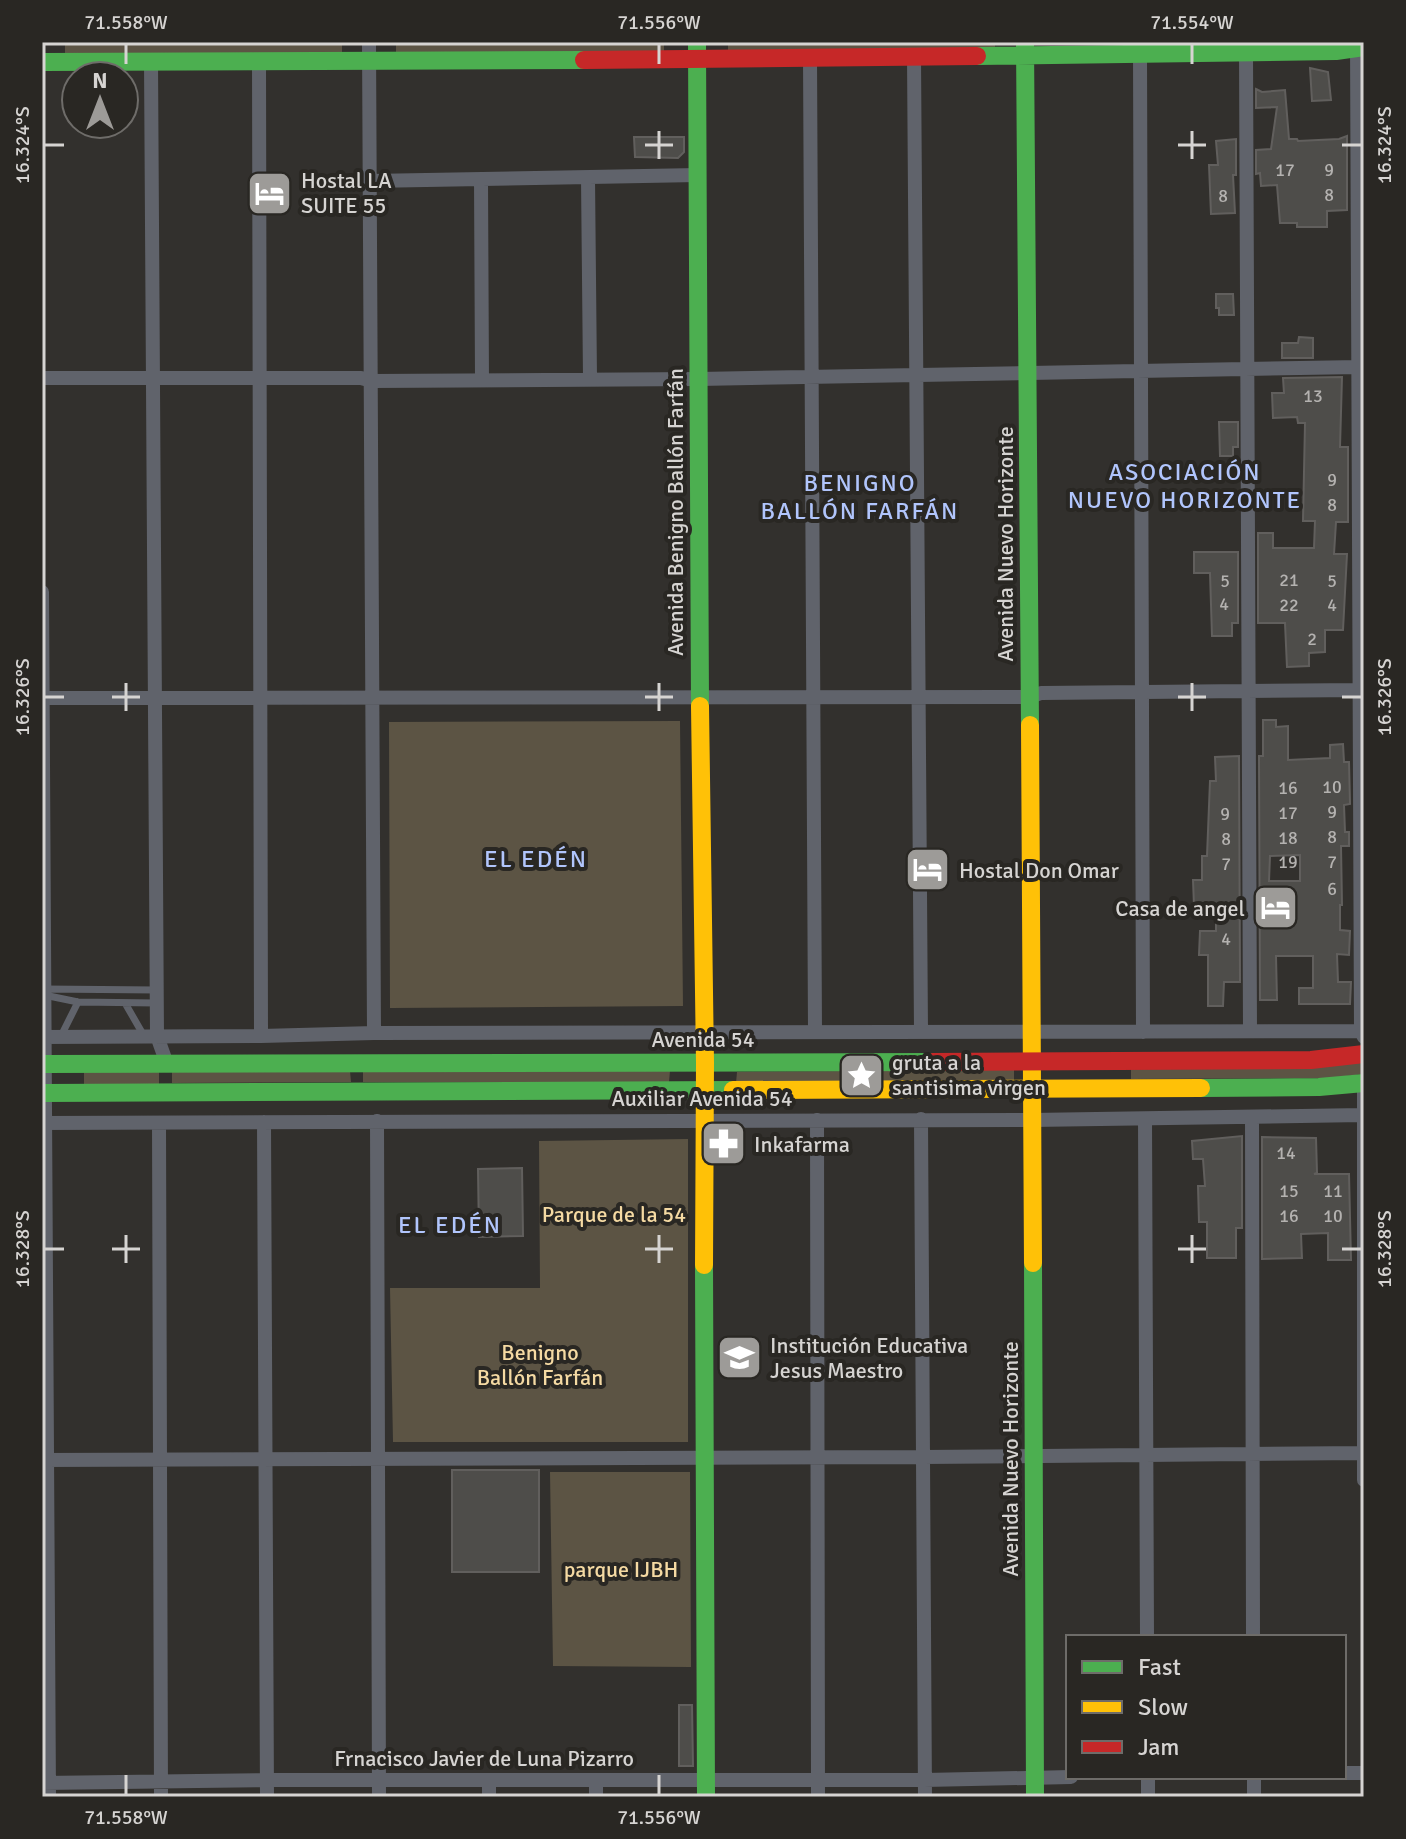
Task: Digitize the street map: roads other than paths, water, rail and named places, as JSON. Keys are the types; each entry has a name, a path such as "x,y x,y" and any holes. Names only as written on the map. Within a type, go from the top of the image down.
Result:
{"street":[{"path":"369,42 374,1033"},
{"path":"42,62 369,62 698,51 810,57 914,57 1026,49 1140,54 1246,53 1342,51 1358,44 1362,1034 1250,1031 704,1031 43,1037"},
{"name":"Avenida Nuevo Horizonte","path":"1026,49 1035,1788"},
{"name":"Avenida Benigno Ballón Farfán","path":"698,51 706,1788"},
{"path":"1246,53 1250,1031"},
{"path":"1140,54 1143,1032"},
{"path":"810,57 815,1031"},
{"path":"914,57 921,1031"},
{"path":"259,60 261,1036"},
{"path":"151,61 157,996 150,1036 167,1064"},
{"path":"370,181 698,175"},
{"path":"588,178 590,378"},
{"path":"481,179 482,379"},
{"path":"42,378 259,377 361,378 372,381 699,379 1359,367"},
{"path":"42,592 47,1788"},
{"path":"42,698 1030,697 1041,693 1360,690"},
{"name":"Avenida 54","path":"44,1064 1311,1060 1364,1054"},
{"path":"44,1093 1319,1087 1364,1083"},
{"path":"1364,1089 1364,1480"},
{"name":"Auxiliar Avenida 54","path":"44,1123 1032,1120 1363,1115"},
{"path":"1252,1118 1253,1635"},
{"path":"921,1119 925,1797"},
{"path":"1145,1119 1147,1635"},
{"path":"817,1120 818,1797"},
{"path":"377,1121 379,1797"},
{"path":"264,1122 267,1797"},
{"path":"159,1123 161,1790"},
{"path":"44,1460 1364,1453"},
{"name":"Frnacisco Javier de Luna Pizarro","path":"47,1788 161,1790 267,1780 596,1780 706,1788 818,1781 925,1780 1035,1788 1066,1779"},
{"path":"596,1780 596,1797"},
{"path":"489,1781 489,1797"}],"lane":[{"path":"44,992 157,996"},
{"path":"44,992 78,1002 125,1003 157,996"},
{"path":"60,1037 78,1002"},
{"path":"125,1003 150,1036"}],"place":[{"name":"Hostal LA SUITE 55","path":"270,193"},
{"name":"Hostal Don Omar","path":"928,870"},
{"name":"Casa de angel","path":"1276,908"},
{"name":"gruta a la santisima virgen","path":"861,1075"},
{"name":"Inkafarma","path":"723,1144"},
{"name":"Institución Educativa Jesus Maestro","path":"739,1358"}],"district":[{"name":"ASOCIACIÓN NUEVO HORIZONTE","path":"1185,486"},
{"name":"BENIGNO BALLÓN FARFÁN","path":"860,497"},
{"name":"EL EDÉN","path":"536,859"},
{"name":"EL EDÉN","path":"450,1225"}],"park label":[{"name":"Parque de la 54","path":"614,1214"},
{"name":"Benigno Ballón Farfán","path":"540,1364"},
{"name":"parque IJBH","path":"621,1569"}]}
